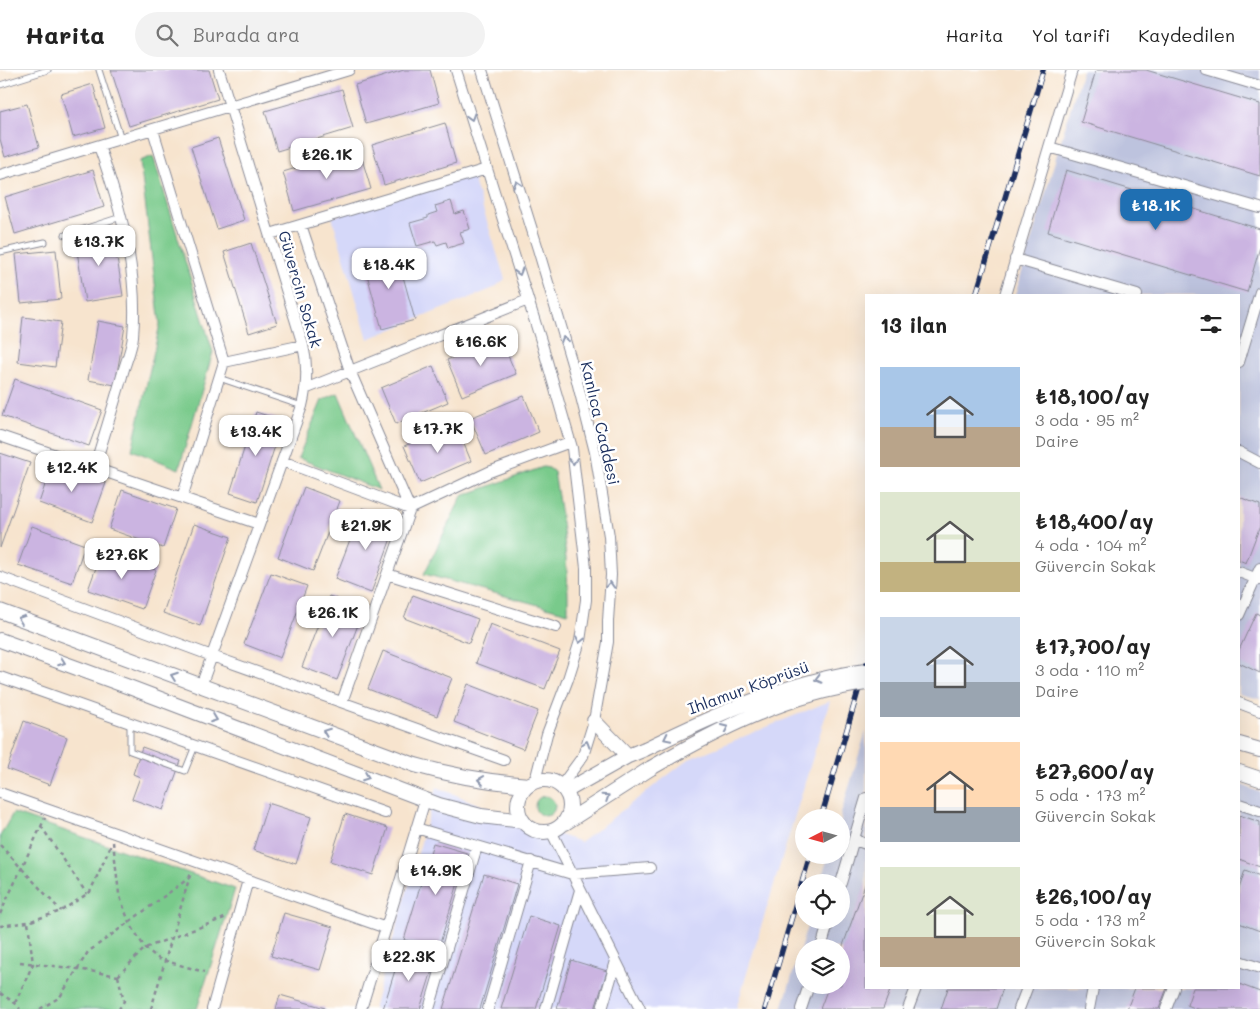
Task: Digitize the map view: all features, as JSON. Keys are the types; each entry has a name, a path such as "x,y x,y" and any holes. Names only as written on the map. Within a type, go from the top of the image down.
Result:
{"street":[{"name":"Güvercin Sokak","path":"201,686 302,406 306,370 303,346 219,70"},
{"path":"0,175 350,70"},
{"path":"0,611 415,765 454,776 479,780 532,783 549,780 564,788 570,804 570,810 565,823 551,831 540,832 534,830 523,821 518,808 521,795 532,783 547,734 574,660 585,610 586,568 570,442 456,70"},
{"name":"Kanlıca Caddesi","path":"482,70 576,377 595,452 606,513 610,560 608,642 594,721 583,756 564,788"},
{"path":"1005,294 1072,70"},
{"path":"1206,70 1260,86"},
{"path":"153,130 224,362 182,498"},
{"path":"94,468 133,338 130,260 121,217 99,146"},
{"path":"1049,146 1260,208"},
{"path":"270,234 487,169"},
{"path":"300,225 350,371 410,509 342,702"},
{"path":"1015,259 1134,294"},
{"path":"1240,355 1244,327 1260,292"},
{"path":"305,389 528,300"},
{"path":"224,362 303,346"},
{"path":"0,436 259,524"},
{"path":"282,461 410,509 489,472 570,442"},
{"path":"1240,453 1260,463"},
{"path":"1240,572 1259,575 1240,613"},
{"path":"387,574 556,627"},
{"path":"0,577 212,656 504,760"},
{"path":"0,640 425,800 461,812 523,821"},
{"name":"Ihlamur Köprüsü","path":"564,788 628,756 712,718 792,687 829,677 865,671"},
{"path":"0,677 385,814"},
{"name":"Ihlamur Köprüsü","path":"565,823 652,768 710,735 810,695 865,683"},
{"path":"1240,703 1260,711"},
{"path":"594,721 628,756"},
{"path":"1240,744 1260,750"},
{"path":"1240,772 1260,779"},
{"path":"0,793 386,928"},
{"path":"361,1009 425,800"},
{"path":"844,874 865,802"},
{"path":"1240,804 1260,812"},
{"path":"416,828 572,874 650,868"},
{"path":"551,831 640,1009"},
{"path":"855,840 865,844"},
{"path":"429,1009 476,846"},
{"path":"488,1009 531,862"},
{"path":"212,1009 248,880"},
{"path":"546,1009 580,890"},
{"path":"602,1009 616,961"},
{"path":"1240,961 1260,968"},
{"path":"908,1009 916,989"},
{"path":"1019,1009 1028,989"},
{"path":"1089,1009 1093,989"},
{"path":"1166,1009 1174,989"},
{"path":"801,1009 806,994"}],"lane":[{"path":"0,85 48,70"},
{"path":"99,70 121,139"},
{"path":"65,235 121,217"},
{"path":"0,252 45,242"},
{"path":"219,378 302,406"},
{"path":"130,722 130,751 155,761 185,771 195,746"}],"path":[{"path":"0,914 41,826 86,894"},
{"path":"0,926 28,922 61,911 90,892 113,841 119,894 129,922 145,948 154,956 165,961 204,972"},
{"path":"0,845 61,911"},
{"path":"40,1009 60,997 88,952 189,878 151,1009"},
{"path":"118,976 145,948 239,912"},
{"path":"15,1003 33,964 28,922"},
{"path":"20,962 118,976"},
{"path":"118,976 124,1001 120,1009"},
{"path":"0,993 15,1003 20,1009"}],"shaded area":[{"path":"1082,70 1260,70 1260,699 1240,694 1240,294 1015,294"},
{"path":"472,174 505,279 494,288 368,339 332,217"},
{"path":"830,701 797,809 795,809 795,816 736,1009 373,1009 437,787 523,823 581,842 689,759"},
{"path":"865,734 865,989 1240,989 1240,784 1260,792 1260,1009 782,1009 795,966 795,994 850,994 850,939 803,939 806,929 850,929 850,874 823,874 826,864 850,864 850,809 842,809"}],"green space":[{"path":"153,156 213,352 179,469 132,450 160,324 140,161"},
{"path":"338,393 379,490 298,458 322,400"},
{"path":"543,467 549,468 554,472 566,560 568,613 424,574 462,496"},
{"path":"545,796 552,799 555,806 552,813 545,816 538,813 535,806 538,799"},
{"path":"13,813 235,889 197,1009 0,1009 0,836"}],"building":[{"path":"111,70 209,70 218,99 129,126"},
{"path":"404,70 430,70 439,103 366,124 355,85"},
{"path":"1096,70 1146,70 1260,104 1260,176 1081,122"},
{"path":"93,84 105,128 73,137 61,94"},
{"path":"342,89 353,128 277,151 265,111"},
{"path":"27,104 39,147 5,157 0,139 0,111"},
{"path":"445,123 456,163 384,185 372,145"},
{"path":"218,138 244,220 217,229 191,147"},
{"path":"359,149 371,189 294,211 283,172"},
{"path":"93,170 104,207 15,234 5,197"},
{"path":"1066,170 1260,229 1260,247 1247,292 1048,232"},
{"path":"451,201 455,214 464,211 470,229 460,232 464,243 448,248 446,242 437,245 435,241 417,246 410,223 428,218 428,215 437,212 435,206"},
{"path":"113,232 123,296 85,302 75,238"},
{"path":"251,243 277,324 249,333 224,252"},
{"path":"56,250 61,299 21,303 16,254"},
{"path":"396,251 415,320 382,329 363,260"},
{"path":"23,317 61,322 55,367 18,362"},
{"path":"98,321 125,326 115,385 88,380"},
{"path":"500,337 516,374 462,396 447,360"},
{"path":"433,366 448,402 396,424 381,388"},
{"path":"15,379 102,410 89,446 2,416"},
{"path":"524,396 539,432 486,455 470,418"},
{"path":"256,412 283,421 257,502 230,493"},
{"path":"456,425 471,461 420,483 404,446"},
{"path":"0,453 30,463 0,548"},
{"path":"52,464 106,483 92,522 39,503"},
{"path":"304,487 340,501 313,571 278,557"},
{"path":"122,490 176,509 163,548 109,529"},
{"path":"1240,497 1260,505 1260,526 1246,563 1240,560"},
{"path":"362,508 397,522 371,593 335,579"},
{"path":"194,524 231,537 200,626 163,613"},
{"path":"32,526 85,545 72,583 18,565"},
{"path":"102,551 156,570 142,609 88,590"},
{"path":"271,573 307,586 280,658 244,644"},
{"path":"413,595 478,619 469,643 404,618"},
{"path":"329,596 364,609 337,680 302,667"},
{"path":"1256,613 1260,615 1260,673 1240,663 1240,648"},
{"path":"490,624 560,651 545,689 476,663"},
{"path":"383,651 452,678 437,716 368,689"},
{"path":"468,684 538,711 523,749 454,722"},
{"path":"24,721 67,737 50,785 7,769"},
{"path":"142,747 181,761 163,810 132,799 140,777 133,774"},
{"path":"268,803 311,817 296,864 253,850"},
{"path":"345,814 388,828 373,875 330,861"},
{"path":"1240,815 1260,822 1260,867 1240,859"},
{"path":"433,843 467,853 438,950 404,940"},
{"path":"1245,870 1260,876 1260,931 1240,923 1240,886"},
{"path":"484,874 517,884 480,1009 443,1009"},
{"path":"865,885 865,989 891,989 883,1009 820,1009 826,994 850,994 850,939 845,939"},
{"path":"284,913 333,927 320,970 271,956"},
{"path":"529,916 561,926 536,1009 501,1009"},
{"path":"401,951 435,961 420,1009 383,1009"},
{"path":"571,960 607,971 595,1009 557,1009"},
{"path":"1240,984 1260,992 1260,1009 1197,1009 1187,1005 1193,989 1240,989"},
{"path":"948,989 1003,989 996,1009 941,1009"},
{"path":"1135,989 1167,989 1159,1009 1127,1009"},
{"path":"280,995 325,1008 325,1009 276,1009"}],"railway":[{"path":"976,294 1043,70"},
{"path":"824,809 865,667"},
{"path":"765,1009 807,864"}]}
